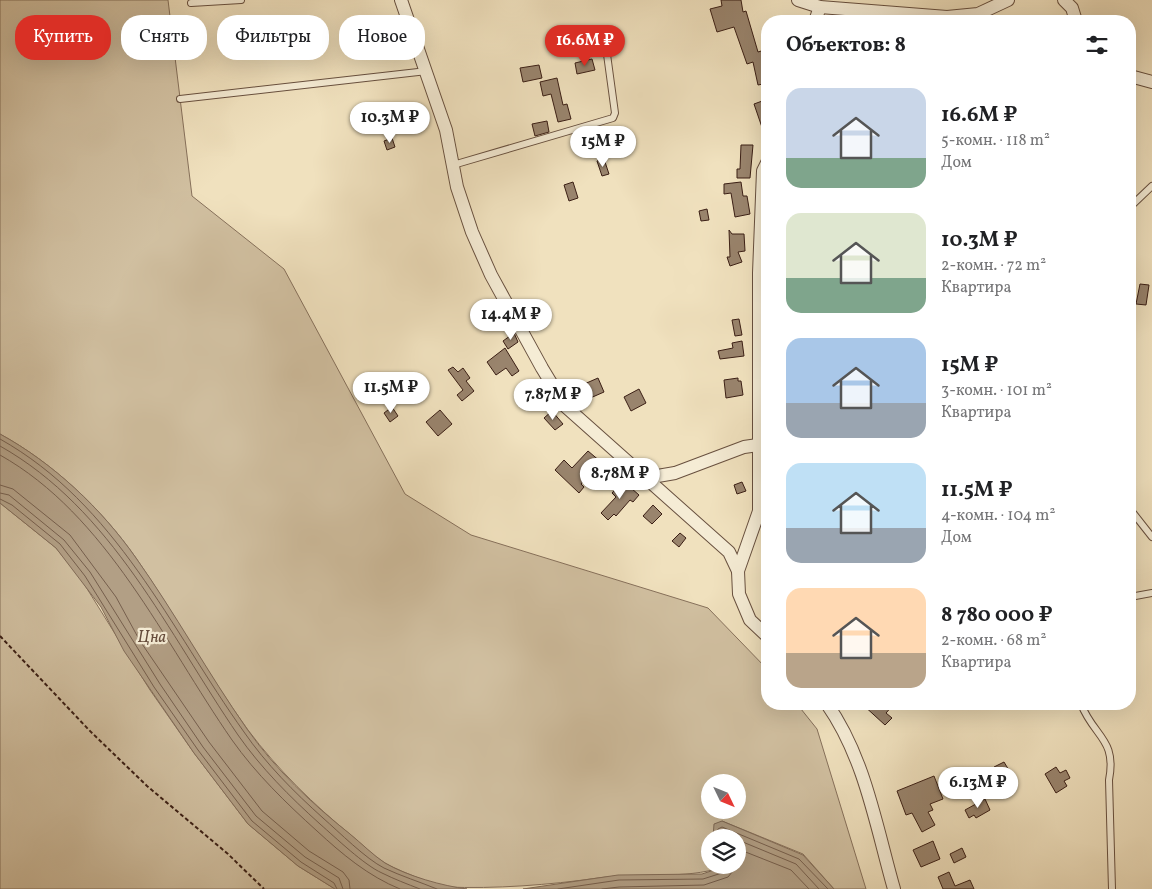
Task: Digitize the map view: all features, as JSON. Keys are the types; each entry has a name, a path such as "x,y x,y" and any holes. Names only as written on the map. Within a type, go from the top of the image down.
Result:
{"street":[{"path":"401,0 446,130 457,187 480,250 491,275 542,368 565,406 729,552 738,571"},
{"path":"798,0 820,7 921,15"},
{"path":"967,15 978,14 1008,0"},
{"path":"1064,0 1072,8 1074,15"},
{"path":"817,15 820,7"},
{"path":"1136,78 1152,82"},
{"path":"761,202 761,439 759,511 738,571 739,594 750,620 761,630"},
{"path":"646,478 675,473 761,439"},
{"path":"831,710 841,725 855,754 894,889"}],"lane":[{"path":"192,3 241,0"},
{"path":"454,165 612,118 615,113 606,47"},
{"path":"180,99 426,71"},
{"path":"1136,201 1152,186"},
{"path":"1136,517 1152,537"},
{"path":"1136,595 1152,593"},
{"path":"1084,710 1109,746 1112,766 1109,780 1112,889"}],"path":[{"path":"0,636 89,730 147,786 228,854 264,889"}],"shaded area":[{"path":"0,0 168,0 170,15 121,15 121,60 175,60 192,196 284,269 405,494 471,535 708,608 761,663 761,710 802,710 817,729 866,889 834,889 803,854 746,831 746,829 722,821 716,829 701,829 701,872 677,875 614,876 522,886 446,887 390,866 372,854 324,812 284,773 248,730 123,540 75,488 39,459 0,434"},
{"path":"0,503 56,548 81,579 150,690 194,753 248,824 298,866 335,889 0,889"}],"water":[{"name":"Цна","path":"0,434 39,459 92,504 136,558 247,729 295,785 322,811 385,863 425,880 467,889 335,889 298,866 248,824 194,753 124,651 101,607 56,548 0,503"},
{"path":"722,821 741,829 714,829 714,824"},
{"path":"746,831 803,855 834,889 523,889 618,875 746,874"}],"building":[{"path":"721,0 741,0 743,12 746,11 758,52 761,51 761,84 758,85 753,62 747,64 734,27 717,32 710,9 722,6"},
{"path":"592,59 595,70 577,74 575,63"},
{"path":"539,65 542,78 523,82 520,68"},
{"path":"557,78 563,105 567,104 571,119 558,122 551,94 543,96 540,82"},
{"path":"761,101 761,124 754,104"},
{"path":"547,121 549,132 535,136 532,124"},
{"path":"392,138 395,147 387,150 384,141"},
{"path":"741,145 753,145 750,178 737,178 737,169 740,169"},
{"path":"604,159 609,174 602,176 597,161"},
{"path":"573,182 578,198 569,201 564,185"},
{"path":"741,182 743,196 747,196 750,214 735,217 731,193 724,194 724,184"},
{"path":"707,209 709,220 701,221 699,211"},
{"path":"729,230 732,234 744,234 745,251 738,252 742,262 730,266 727,257 730,257"},
{"path":"1140,284 1149,285 1146,305 1136,304"},
{"path":"739,319 742,335 735,336 732,320"},
{"path":"514,333 518,342 508,349 503,341"},
{"path":"742,341 744,356 720,359 718,351 733,348 732,343"},
{"path":"505,348 519,371 512,376 506,368 496,375 487,362"},
{"path":"453,367 458,372 463,368 470,378 466,381 474,391 462,401 457,395 463,390 448,370"},
{"path":"598,378 604,392 588,399 582,385"},
{"path":"738,378 738,381 741,381 743,395 726,398 724,380"},
{"path":"639,389 646,403 631,411 624,397"},
{"path":"392,407 398,416 390,422 384,413"},
{"path":"440,410 452,424 438,436 426,422"},
{"path":"552,411 563,424 555,430 544,418"},
{"path":"588,451 601,462 581,484 584,487 579,493 555,470 564,460 572,468"},
{"path":"617,464 628,473 621,481 610,472"},
{"path":"623,481 639,495 633,502 630,500 616,516 614,514 608,520 601,513 616,497 612,493"},
{"path":"742,482 746,491 737,494 734,485"},
{"path":"653,505 662,514 652,524 643,516"},
{"path":"680,533 686,538 679,547 672,541"},
{"path":"869,710 889,710 886,713 892,718 885,725"},
{"path":"1004,762 1013,777 1002,783 994,767"},
{"path":"1056,767 1060,773 1066,770 1070,778 1064,781 1067,786 1056,793 1045,774"},
{"path":"934,776 943,799 930,804 933,810 928,812 935,825 922,832 912,813 906,815 897,791"},
{"path":"985,799 990,810 976,818 974,815 969,818 965,810"},
{"path":"933,841 940,859 921,867 913,850"},
{"path":"962,848 966,857 954,863 950,854"},
{"path":"949,872 955,886 970,880 974,889 943,889 938,877"}]}
